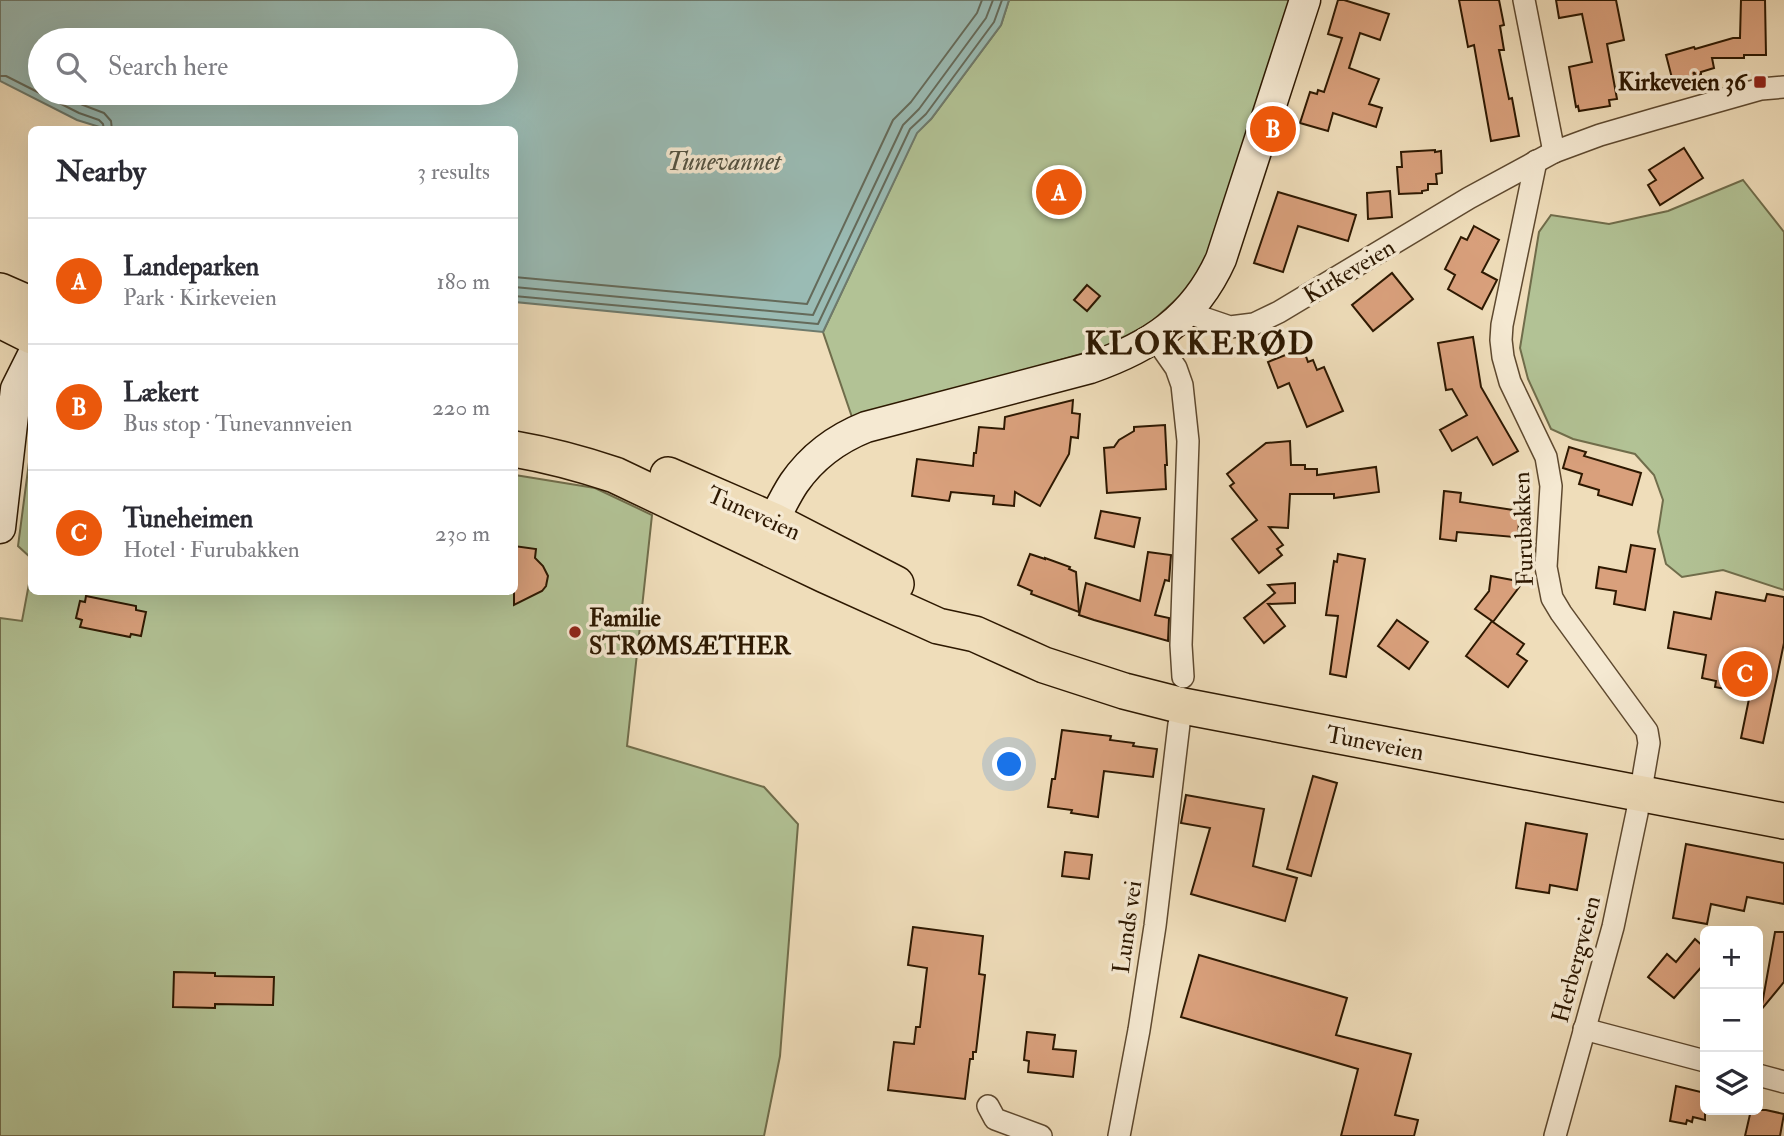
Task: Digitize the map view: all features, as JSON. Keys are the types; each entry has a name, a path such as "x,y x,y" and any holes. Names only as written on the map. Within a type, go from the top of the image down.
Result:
{"main road":[{"path":"0,291 28,304"},
{"path":"0,320 28,335"},
{"name":"Tuneveien","path":"518,433 576,444 677,479 768,533 938,626 975,635 1058,669 1124,691 1183,706 1784,821"},
{"name":"Tuneveien","path":"518,450 570,461 615,475 768,533"}],"street":[{"path":"768,533 793,484 823,451 849,434 866,427 1090,368 1123,356 1155,338 1186,312 1204,292 1221,260 1305,0"},
{"name":"Furubakken","path":"1524,0 1545,157 1502,325 1503,357 1510,382 1546,457 1551,486 1546,567 1552,598 1647,731 1648,743 1640,793"},
{"name":"Kirkeveien","path":"1186,312 1230,327 1254,324 1279,313 1469,198 1545,157 1600,135 1667,115 1761,89 1784,87"},
{"path":"1155,338 1176,368 1182,385 1188,441 1181,645 1183,677"},
{"path":"0,528 16,389 28,365"},
{"name":"Lunds vei","path":"1119,1136 1155,926 1179,724"},
{"name":"Herbergveien","path":"1555,1136 1613,927 1640,793"},
{"path":"1584,1029 1700,1060"},
{"path":"1763,1076 1784,1082"},
{"path":"988,1106 995,1119 1041,1136"}],"green space":[{"path":"1009,0 1292,0 1209,252 1190,287 1149,324 1105,347 853,420 823,332 917,132 931,119 1001,25"},
{"path":"1743,180 1784,232 1784,590 1723,570 1682,577 1666,564 1658,532 1663,500 1654,475 1635,454 1573,439 1551,429 1528,379 1520,348 1539,232 1551,215 1609,224 1668,211"},
{"path":"28,470 28,555 18,546"},
{"path":"518,475 595,488 652,515 627,746 764,787 798,824 780,1056 764,1136 0,1136 0,618 22,621 28,589 28,595 518,595"}],"water":[{"name":"Tunevannet","path":"0,0 1009,0 1001,25 931,119 917,133 823,332 518,302 518,126 96,126 77,120 47,105 518,105 518,28 28,28 28,95 0,81"}],"building":[{"path":"1338,0 1389,14 1380,40 1360,33 1349,68 1379,79 1369,104 1382,108 1376,127 1333,113 1328,131 1300,123 1310,92 1324,92 1342,38 1328,34"},
{"path":"1459,0 1499,0 1504,25 1500,26 1504,50 1499,50 1519,136 1491,141 1474,45 1468,47"},
{"path":"1556,0 1616,0 1624,40 1607,44 1617,99 1609,100 1610,106 1579,111 1578,106 1576,107 1569,67 1592,62 1582,14 1559,18"},
{"path":"1741,0 1765,0 1766,55 1712,58 1714,68 1673,82 1666,55 1740,38"},
{"path":"1684,148 1703,178 1660,205 1648,185 1656,180 1649,170"},
{"path":"1441,151 1442,173 1436,174 1437,184 1428,184 1428,190 1422,193 1399,194 1397,167 1402,167 1401,152"},
{"path":"1390,191 1392,217 1368,219 1367,193"},
{"path":"1278,192 1356,215 1348,241 1298,226 1283,272 1254,263"},
{"path":"1474,226 1499,240 1482,272 1497,280 1482,309 1448,289 1455,275 1445,269 1461,237 1467,240"},
{"path":"1392,273 1413,299 1373,331 1352,305"},
{"path":"1087,285 1100,296 1087,311 1074,300"},
{"path":"1473,337 1481,387 1518,451 1493,465 1477,437 1452,451 1440,430 1467,415 1452,389 1446,390 1438,343"},
{"path":"1303,348 1308,362 1313,360 1317,370 1324,367 1343,411 1307,427 1289,383 1278,388 1268,362"},
{"path":"1073,400 1072,413 1080,414 1078,438 1071,437 1069,454 1040,506 1015,492 1014,506 993,504 994,496 951,492 949,501 912,496 917,459 973,466 979,427 1004,429 1005,417"},
{"path":"1165,425 1166,489 1107,493 1104,448 1114,447 1119,440 1134,431 1134,427"},
{"path":"1290,441 1291,465 1305,465 1305,469 1317,469 1317,475 1376,467 1379,492 1334,498 1334,494 1290,494 1288,528 1269,527 1283,545 1277,549 1282,555 1259,573 1232,539 1257,520 1230,486 1234,483 1227,474 1266,443"},
{"path":"1569,447 1586,452 1584,456 1641,473 1632,505 1598,495 1599,490 1579,484 1582,474 1563,468"},
{"path":"1444,491 1461,493 1460,502 1520,511 1518,534 1514,534 1514,537 1457,532 1456,541 1440,539"},
{"path":"1101,511 1140,518 1134,547 1095,538"},
{"path":"1631,545 1655,549 1645,610 1614,604 1616,591 1596,588 1599,567 1626,572"},
{"path":"518,547 536,549 535,558 548,576 546,586 542,591 514,605 514,595 518,595"},
{"path":"1148,552 1171,555 1169,581 1165,580 1155,615 1169,618 1168,641 1079,615 1086,583 1140,601"},
{"path":"1030,554 1070,567 1069,569 1076,572 1079,612 1031,594 1032,591 1018,585"},
{"path":"1338,554 1365,559 1346,677 1330,674 1338,616 1326,615 1334,561 1337,562"},
{"path":"1491,576 1523,582 1493,622 1524,644 1517,654 1527,661 1508,687 1466,656 1492,621 1475,609 1489,591"},
{"path":"1295,583 1295,603 1268,604 1285,626 1264,643 1244,618 1275,593 1268,585"},
{"path":"1716,592 1765,601 1767,594 1784,597 1784,643 1763,743 1741,738 1750,694 1715,687 1716,681 1702,678 1706,655 1668,648 1674,612 1711,619"},
{"path":"86,596 136,606 136,610 146,612 141,636 131,634 130,637 80,627 82,620 76,618 80,601 85,602"},
{"path":"1397,620 1428,642 1409,669 1378,646"},
{"path":"1062,730 1111,736 1110,740 1157,749 1153,777 1104,771 1098,817 1048,807"},
{"path":"1313,776 1337,783 1311,876 1287,869"},
{"path":"1186,795 1264,809 1253,866 1297,878 1285,921 1191,894 1210,828 1181,823"},
{"path":"1526,823 1587,834 1577,890 1550,885 1549,893 1516,888"},
{"path":"1686,844 1784,863 1784,904 1747,897 1744,911 1711,904 1707,924 1673,918"},
{"path":"1065,852 1092,855 1089,879 1062,876"},
{"path":"913,927 983,936 979,974 985,975 976,1052 973,1052 973,1059 970,1059 965,1099 888,1090 894,1042 914,1044 916,1027 920,1027 927,968 908,965"},
{"path":"1775,932 1784,932 1784,982 1763,1008"},
{"path":"1695,939 1700,944 1700,969 1674,998 1648,977 1667,954 1676,962"},
{"path":"1199,955 1347,998 1336,1035 1411,1054 1395,1115 1418,1120 1414,1136 1341,1136 1358,1069 1181,1017"},
{"path":"174,972 274,977 273,1005 215,1004 215,1008 173,1007"},
{"path":"1027,1032 1055,1035 1053,1049 1076,1051 1073,1077 1028,1072 1029,1061 1024,1060"},
{"path":"1676,1086 1700,1092 1700,1115 1705,1115 1705,1120 1693,1117 1692,1122 1687,1120 1686,1124 1670,1121"},
{"path":"1763,1110 1784,1114 1780,1136 1745,1136 1750,1115 1763,1115"}],"place":[{"name":"Kirkeveien 36","path":"1760,82"},
{"name":"Lækert","path":"1273,129"},
{"name":"Landeparken","path":"1059,192"},
{"name":"Familie STRØMSÆTHER","path":"575,632"},
{"name":"Tuneheimen","path":"1745,674"}],"district":[{"name":"KLOKKERØD","path":"1200,343"}]}
